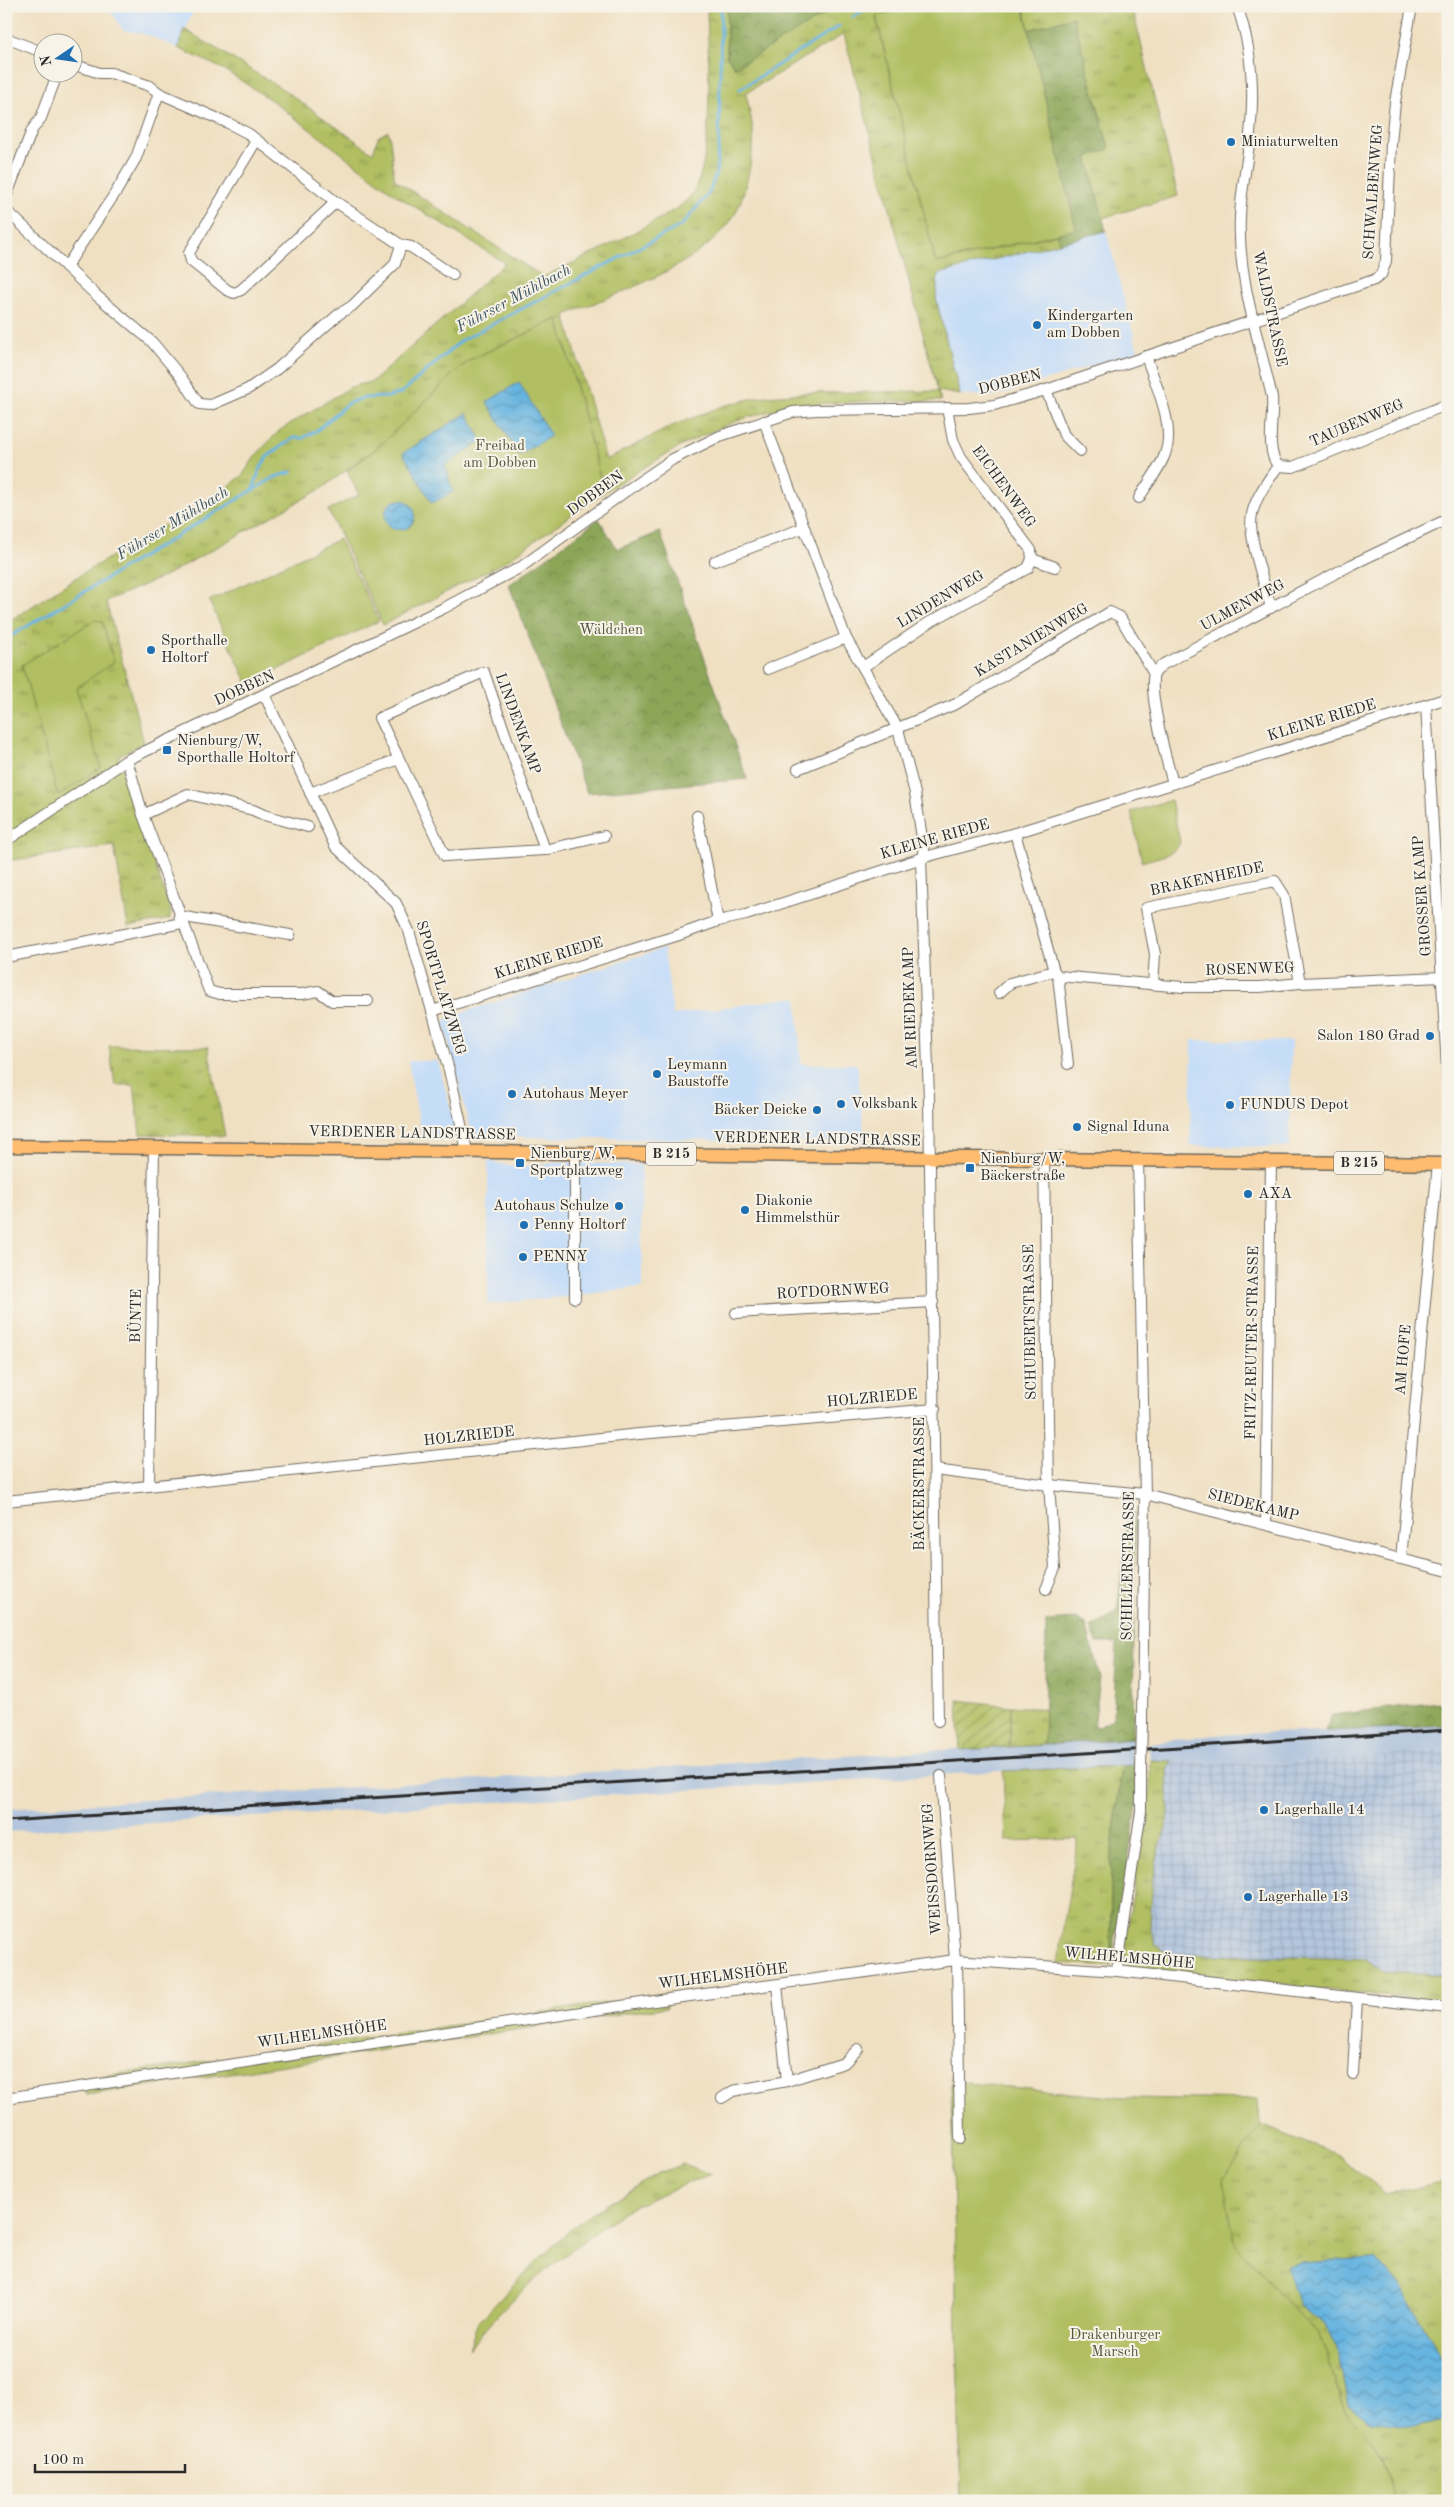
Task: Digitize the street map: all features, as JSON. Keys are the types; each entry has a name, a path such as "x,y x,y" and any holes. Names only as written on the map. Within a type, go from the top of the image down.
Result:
{"main road":[{"name":"VERDENER LANDSTRASSE","path":"6,1146 1443,1163"}],"street":[{"name":"WALDSTRASSE","path":"1237,6 1245,26 1252,58 1251,132 1240,217 1241,255 1272,397 1274,414 1271,452 1278,466"},
{"name":"SCHWALBENWEG","path":"1254,321 1362,286 1381,275 1387,252 1389,183 1395,102 1412,6"},
{"path":"6,38 32,48"},
{"path":"82,67 100,73 111,73 150,86 159,93 206,112 249,134 336,202 400,245 411,247 453,275"},
{"path":"6,197 32,130 41,118 54,82"},
{"path":"66,267 116,192 136,158 159,93"},
{"path":"256,141 189,253 191,261 227,290 234,293 241,290 336,202"},
{"path":"6,210 96,295 152,342 181,377 195,401 202,405 211,405 231,398 262,380 339,314 352,306 395,264 400,245"},
{"name":"DOBBEN","path":"6,841 127,760 265,696 490,585 522,567 626,490 673,460 720,436 793,412 994,405 1046,390 1254,321"},
{"path":"1139,498 1165,456 1169,440 1168,427 1146,356"},
{"path":"1046,390 1064,435 1080,451"},
{"name":"TAUBENWEG","path":"1278,466 1293,467 1448,404"},
{"name":"EICHENWEG","path":"947,408 954,440 961,457 1031,550 1032,559"},
{"name":"AM RIEDEKAMP","path":"764,421 846,638 898,728 915,793 923,858 930,1157"},
{"path":"1271,608 1251,530 1251,522 1258,497 1278,466"},
{"name":"ULMENWEG","path":"1154,674 1162,665 1351,565 1448,519"},
{"path":"715,562 803,528"},
{"path":"1032,559 1055,567"},
{"name":"LINDENWEG","path":"863,667 930,622 1028,568 1032,559"},
{"name":"KASTANIENWEG","path":"898,728 956,704 1110,612 1120,617 1154,674"},
{"path":"768,669 846,638"},
{"name":"LINDENKAMP","path":"546,850 484,672 379,718 445,856 546,850 604,836"},
{"path":"1154,674 1154,691 1160,732 1173,783"},
{"name":"SPORTPLATZWEG","path":"265,696 335,846 396,903 409,931 432,1011 467,1151"},
{"name":"KLEINE RIEDE","path":"432,1011 676,936 718,921 746,915 923,858 1015,832 1448,698"},
{"name":"GROSSER KAMP","path":"1426,704 1448,1086"},
{"path":"798,769 898,728"},
{"path":"310,793 399,759"},
{"path":"127,760 144,815 209,991 220,994 302,994 318,991 332,1001 368,1001"},
{"path":"144,815 188,794 253,810 264,816 308,827"},
{"path":"697,816 718,921"},
{"path":"1015,832 1056,974 1068,1064"},
{"name":"BRAKENHEIDE","path":"1154,985 1155,954 1146,908 1275,880 1284,895 1300,983"},
{"path":"6,957 181,919 290,935"},
{"name":"ROSENWEG","path":"999,993 1010,983 1056,974 1154,985 1260,987 1300,983 1443,977"},
{"name":"BÜNTE","path":"150,1486 154,1147"},
{"path":"575,1152 575,1298"},
{"name":"BÄCKERSTRASSE","path":"930,1157 938,1721"},
{"name":"SCHUBERTSTRASSE","path":"1044,1159 1049,1485"},
{"name":"SCHILLERSTRASSE","path":"1117,1972 1140,1811 1145,1491 1138,1160"},
{"name":"FRITZ-REUTER-STRASSE","path":"1266,1524 1271,1162"},
{"name":"AM HOFE","path":"1401,1559 1443,1163"},
{"name":"ROTDORNWEG","path":"736,1313 933,1302"},
{"name":"HOLZRIEDE","path":"6,1501 639,1434 935,1409"},
{"name":"SIEDEKAMP","path":"935,1470 1049,1485 1145,1491 1448,1571"},
{"path":"1046,1589 1055,1568 1049,1485"},
{"name":"WEISSDORNWEG","path":"941,1776 956,1960 960,2139"},
{"name":"WILHELMSHÖHE","path":"6,2098 640,2003 956,1960 1117,1972 1448,2008"},
{"path":"776,1985 787,2081"},
{"path":"1353,2074 1357,1999"},
{"path":"722,2098 734,2091 787,2081 844,2063 858,2049"}],"shaded area":[{"path":"97,6 195,6 178,48 148,35 123,30 113,14"},
{"name":"Kindergarten am Dobben","path":"1106,231 1138,351 996,396 960,395 936,299 938,274"},
{"path":"664,948 673,1015 797,997 801,1064 857,1064 865,1142 523,1137 505,1132 476,1134 469,1124 444,1024 448,1017"},
{"path":"1192,1040 1291,1041 1290,1147 1190,1146"},
{"path":"408,1061 438,1061 454,1122 453,1139 422,1138"},
{"path":"488,1161 506,1165 538,1166 557,1162 641,1165 642,1287 488,1304"},
{"path":"1448,1726 1448,1750 1264,1764 1150,1760 1149,1743 1214,1735"},
{"path":"1133,1738 1132,1765 1122,1766 1000,1771 6,1832 6,1809"},
{"path":"1448,1750 1448,1976 1384,1972 1365,1959 1168,1954 1155,1944 1150,1925 1153,1875 1169,1813 1167,1770 1172,1761 1264,1764"}],"green space":[{"path":"707,6 727,6 727,56 825,14 834,6 909,6 876,17 937,263 1057,234 1059,243 938,274 936,299 960,395 938,391 941,401 824,403 756,415 736,421 696,438 604,492 558,319 470,360 456,371 381,445 321,489 165,576 106,601 144,743 118,756 171,912 170,919 128,927 114,846 6,861 6,623 85,572 218,494 242,476 256,455 280,430 351,387 373,381 505,263 396,195 274,102 223,69 178,48 184,29 284,90 373,153 378,137 388,131 395,180 543,277 606,247 677,208 687,200 697,185 703,163 709,108","holes":["844,34 938,391 803,393 758,397 723,406 672,426 606,460 565,315 654,278 697,253 715,239 735,214 743,196 748,176 753,140 746,93","114,662 75,688 59,796 22,665"]},
{"path":"727,6 834,6 825,14 735,68 727,56"},
{"path":"909,6 1023,6 1076,229 936,263 876,16"},
{"path":"1024,6 1132,6 1178,196 1102,218 1087,156 1109,148 1073,17 1029,30"},
{"path":"1073,17 1109,149 1087,157 1106,231 1059,243 1057,234 1076,229 1029,30"},
{"name":"Freibad am Dobben","path":"558,319 604,492 506,561 383,625 328,510 359,495 347,471 381,445 456,371 470,360"},
{"name":"Wäldchen","path":"599,519 617,549 660,532 747,779 587,793 509,585"},
{"path":"339,539 379,621 248,684 209,601"},
{"path":"95,620 102,621 114,662 76,688 101,767 58,796 22,665"},
{"path":"1171,800 1180,842 1170,853 1142,862 1131,812"},
{"path":"109,1046 208,1047 225,1136 140,1134 134,1085 115,1085"},
{"path":"1135,1512 1133,1738 1044,1745 1046,1621 1076,1619 1086,1624 1100,1678 1094,1728 1113,1719 1117,1643 1097,1643 1091,1627 1117,1612 1128,1513"},
{"path":"958,1700 1011,1706 1009,1747 960,1750"},
{"path":"1439,1702 1448,1711 1448,1726 1325,1731 1332,1715"},
{"path":"1011,1706 1045,1709 1044,1745 1009,1747"},
{"path":"1137,1760 1137,1806 1111,1966 1111,1857 1122,1766 1132,1765 1133,1761"},
{"path":"1150,1760 1172,1761 1167,1770 1169,1813 1153,1875 1150,1925 1155,1944 1168,1954 1365,1959 1384,1972 1448,1976 1448,2003 1129,1968 1124,1949 1150,1786"},
{"path":"1122,1766 1111,1857 1111,1966 1057,1963 1078,1839 1006,1841 1003,1771"},
{"path":"667,1994 667,2007 86,2095 83,2079"},
{"name":"Drakenburger Marsch","path":"951,2077 966,2083 1122,2098 1258,2100 1260,2125 1337,2155 1386,2193 1448,2181 1448,2369 1402,2288 1376,2258 1301,2262 1286,2266 1301,2306 1326,2324 1338,2349 1349,2404 1417,2427 1448,2420 1448,2501 1395,2501 1383,2459 1370,2437 1347,2414 1318,2331 1290,2306 961,2501"},
{"name":"Drakenburger Marsch","path":"951,2077 966,2083 1122,2098 1258,2100 1260,2125 1223,2180 1235,2244 1290,2306 1318,2331 1347,2414 1370,2437 1383,2459 1395,2501 961,2501"},
{"path":"683,2164 712,2174 656,2196 615,2218 525,2288 495,2317 469,2349 477,2324 526,2271 584,2218 659,2173"}],"water":[{"path":"519,382 551,436 519,455 487,402"},
{"path":"467,413 482,441 445,465 453,492 432,503 403,453"},
{"path":"400,500 411,504 415,515 411,526 400,530 389,526 385,515 389,504"},
{"path":"1376,2258 1402,2288 1448,2369 1448,2420 1417,2427 1370,2421 1349,2404 1338,2349 1326,2324 1299,2305 1286,2266 1301,2262"}],"waterway":[{"name":"Führser Mühlbach","path":"6,639 253,490 259,471 267,457 293,438 303,438 316,431 348,403 363,398 388,397 401,393 462,340 682,225 709,193 716,173 719,143 721,6"},
{"path":"853,17 870,6"},
{"path":"740,89 839,26"},
{"path":"253,490 275,477 292,472"}],"railway":[{"path":"6,1821 1448,1730"}],"place":[{"name":"Miniaturwelten","path":"1231,142"},
{"name":"Kindergarten am Dobben","path":"1037,325"},
{"name":"Sporthalle Holtorf","path":"151,650"},
{"name":"Nienburg/W, Sporthalle Holtorf","path":"167,750"},
{"name":"Salon 180 Grad","path":"1430,1036"},
{"name":"Leymann Baustoffe","path":"657,1074"},
{"name":"Autohaus Meyer","path":"512,1094"},
{"name":"Volksbank","path":"841,1104"},
{"name":"FUNDUS Depot","path":"1230,1105"},
{"name":"Bäcker Deicke","path":"817,1110"},
{"name":"Signal Iduna","path":"1077,1127"},
{"name":"Nienburg/W, Sportplatzweg","path":"520,1163"},
{"name":"Nienburg/W, Bäckerstraße","path":"970,1168"},
{"name":"AXA","path":"1248,1194"},
{"name":"Autohaus Schulze","path":"619,1206"},
{"name":"Diakonie Himmelsthür","path":"745,1210"},
{"name":"Penny Holtorf","path":"524,1225"},
{"name":"PENNY","path":"523,1257"},
{"name":"Lagerhalle 14","path":"1264,1810"},
{"name":"Lagerhalle 13","path":"1248,1897"}]}
